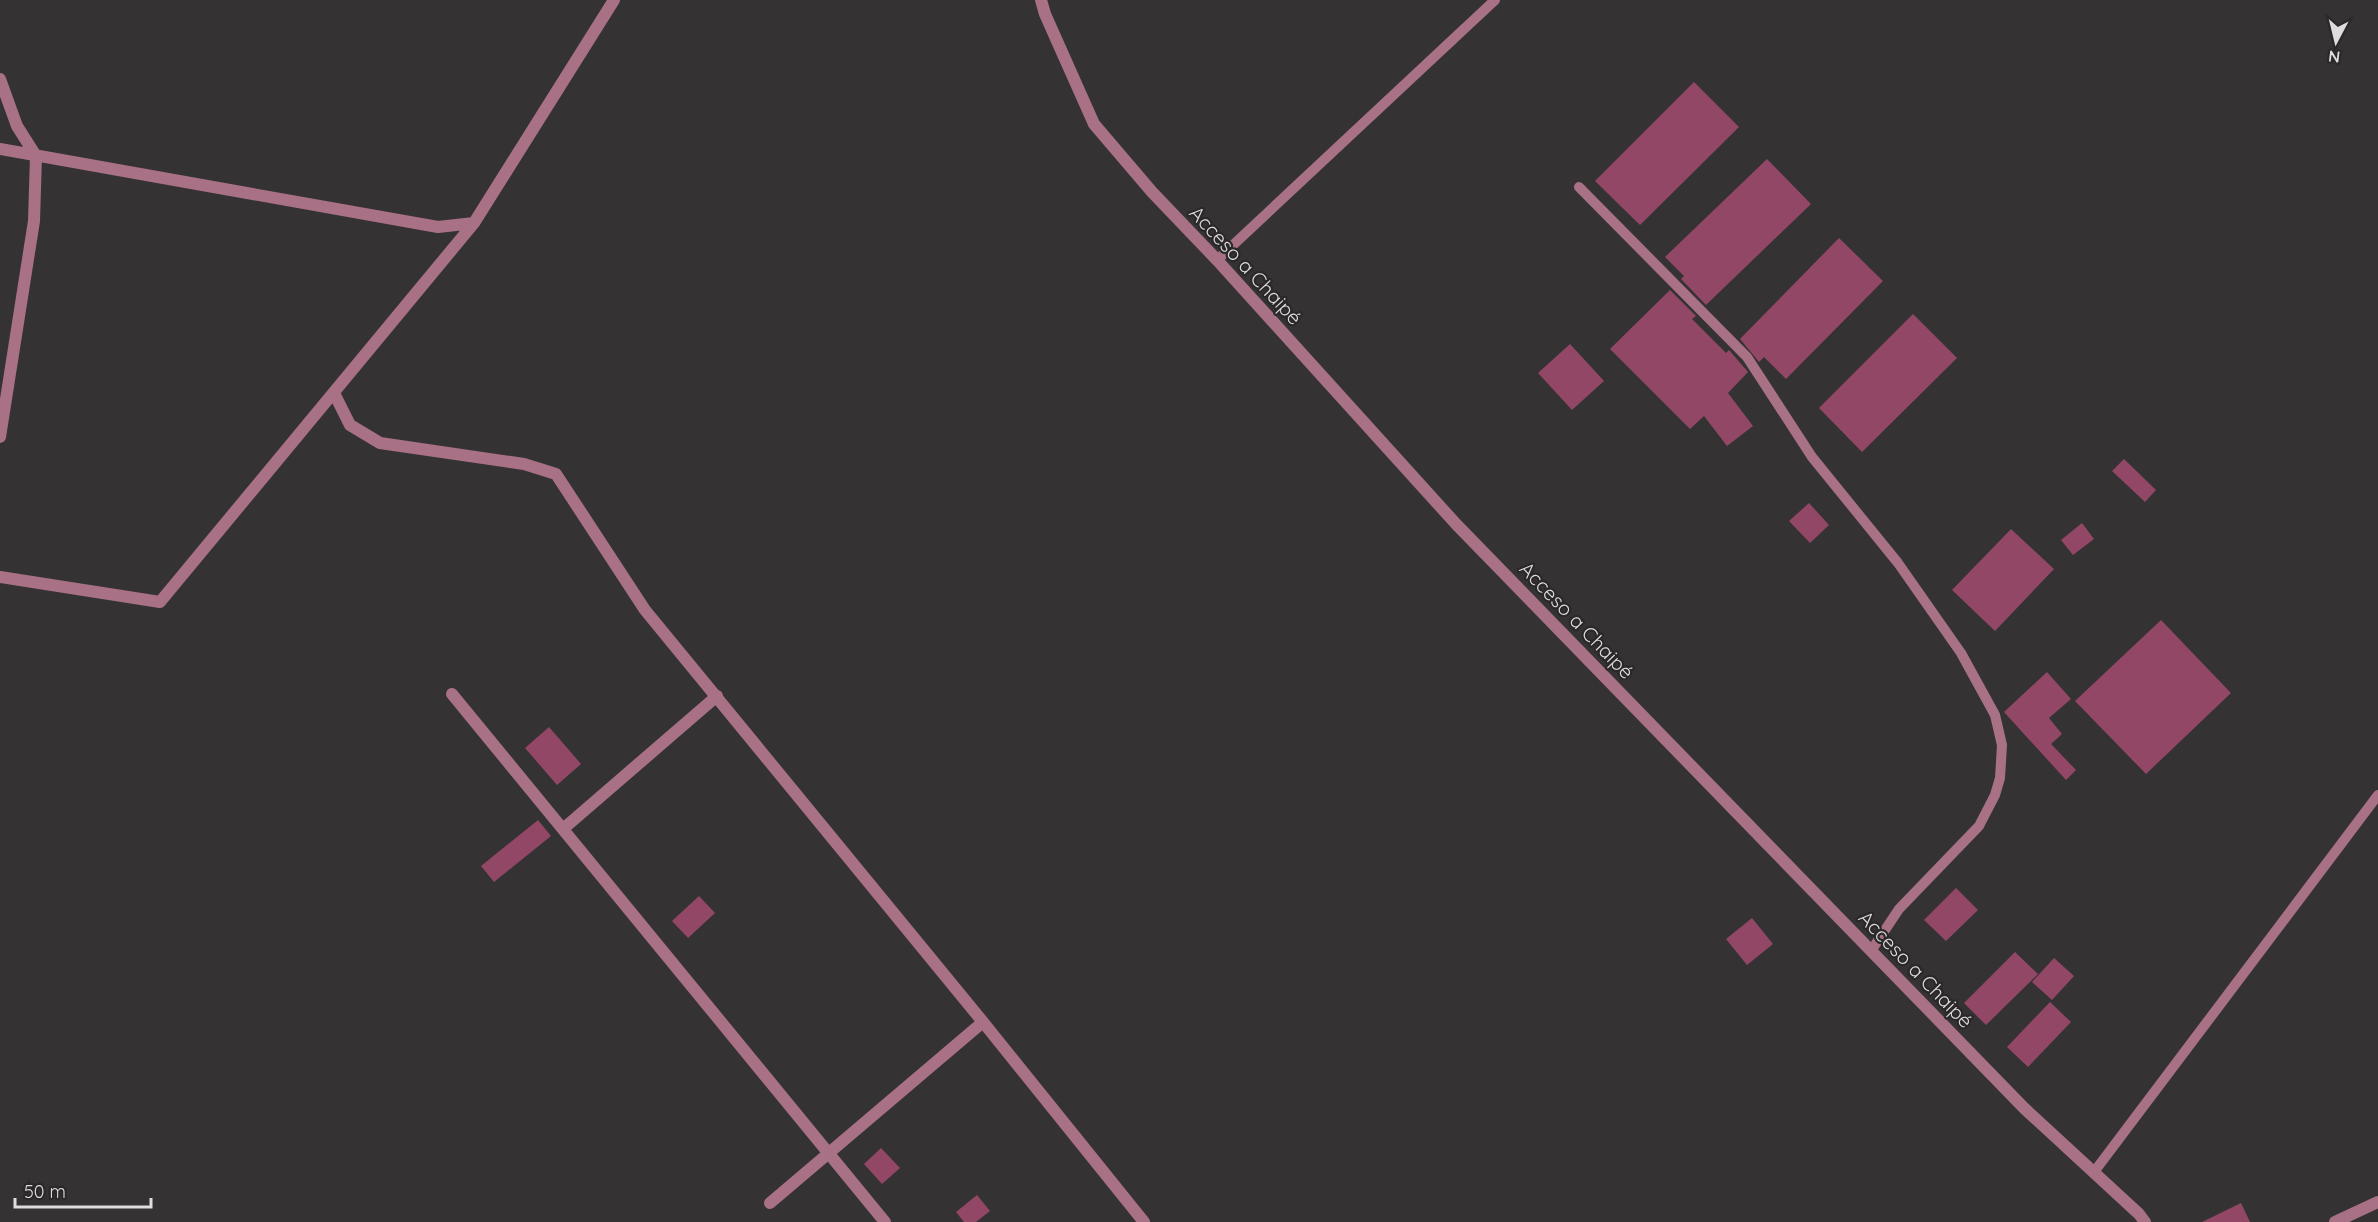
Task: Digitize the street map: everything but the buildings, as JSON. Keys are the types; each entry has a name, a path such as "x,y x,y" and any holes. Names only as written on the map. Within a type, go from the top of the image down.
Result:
{"street":[{"path":"0,577 160,602 474,223 614,0"},
{"name":"Acceso a Chaipé","path":"1041,0 1094,124 1152,192 1456,524 2024,1108 2145,1222"},
{"path":"0,80 17,126 36,156 34,221 0,437"},
{"path":"0,149 438,227 474,223"},
{"path":"334,393 350,425 380,443 524,464 556,474 645,610 1144,1222"},
{"path":"452,694 885,1222"},
{"path":"563,828 717,696"},
{"path":"770,1203 983,1022"},
{"path":"2335,1222 2378,1202"}],"lane":[{"path":"1217,261 1495,0"},
{"path":"1579,187 1747,357 1812,457 1898,563 1930,607 1960,653 1995,715 2002,745 2002,760 2000,778 1988,812 1979,826 1899,909 1871,951"},
{"path":"2094,1172 2378,795"}]}
